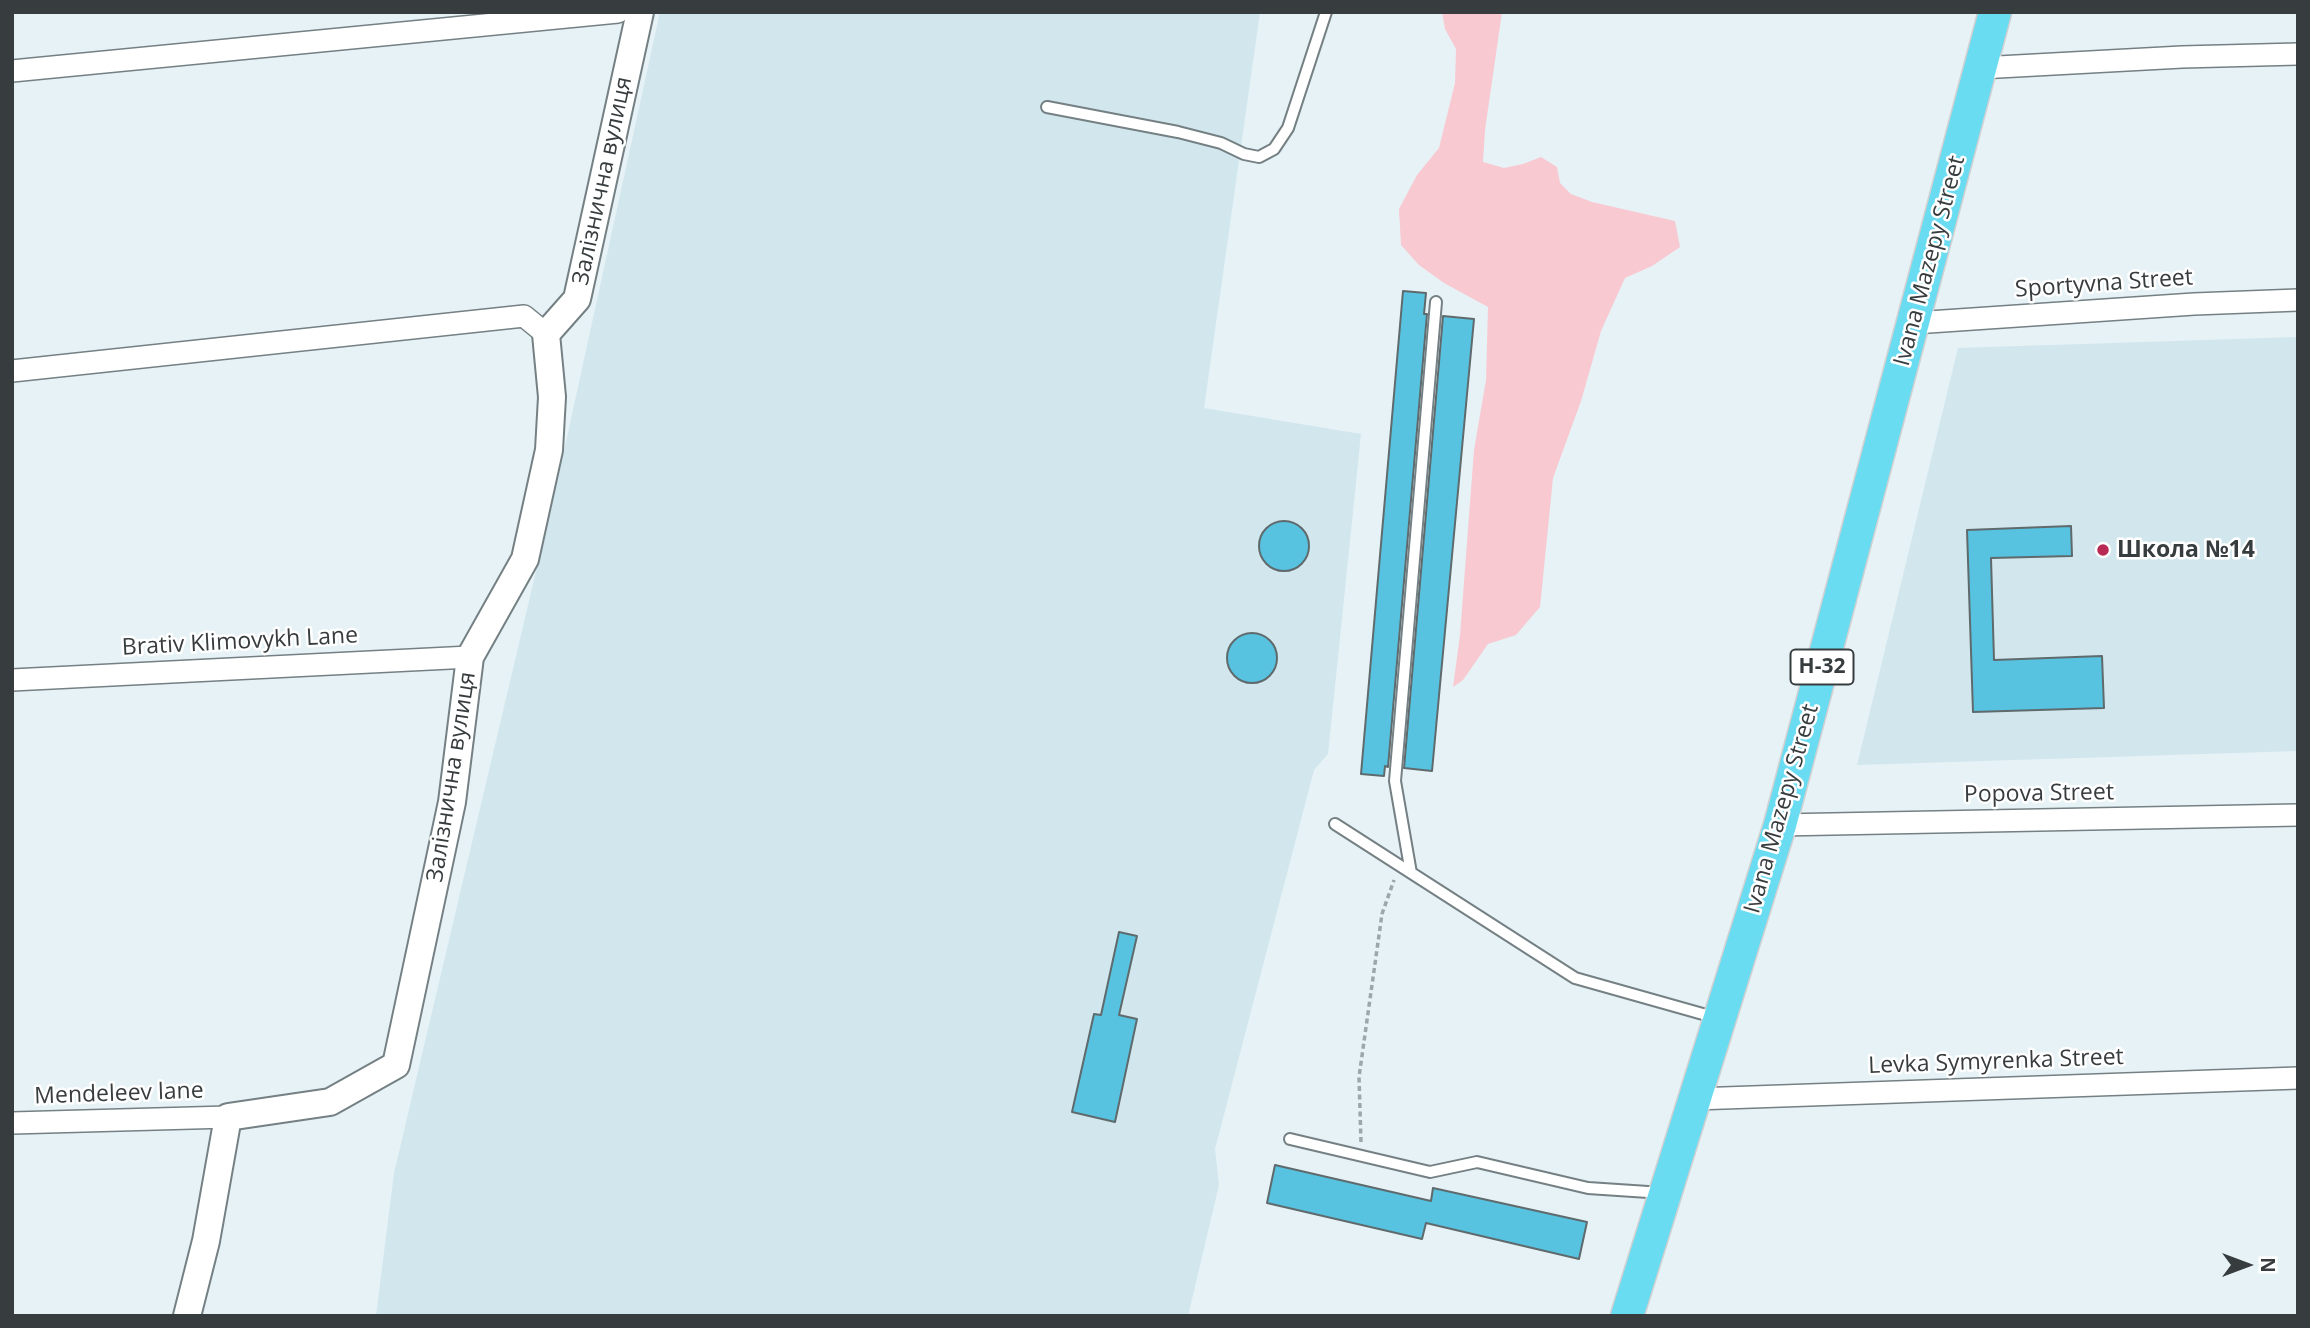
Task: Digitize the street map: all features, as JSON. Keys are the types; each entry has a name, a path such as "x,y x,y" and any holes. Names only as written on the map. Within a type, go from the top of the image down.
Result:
{"main road":[{"name":"Ivana Mazepy Street","path":"1627,1316 1780,825 1995,12"}],"street":[{"path":"12,71 618,12"},
{"name":"Залізнична вулиця","path":"228,1117 330,1102 396,1065 453,802 470,657 525,559 549,450 552,397 546,334 577,299 640,12"},
{"path":"1980,68 2182,57 2298,54"},
{"name":"Sportyvna Street","path":"1914,323 2194,304 2298,300"},
{"path":"12,371 524,316 546,334"},
{"name":"Brativ Klimovykh Lane","path":"12,680 470,657"},
{"name":"Popova Street","path":"1780,825 2298,815"},
{"name":"Levka Symyrenka Street","path":"1695,1099 2298,1078"},
{"path":"187,1316 206,1241 228,1117"},
{"name":"Mendeleev lane","path":"12,1124 228,1117"}],"lane":[{"path":"1047,107 1178,132 1222,143 1244,154 1259,157 1274,149 1288,128 1326,12"},
{"path":"1412,873 1395,781 1436,302"},
{"path":"1335,824 1575,978 1720,1019"},
{"path":"1290,1139 1430,1172 1477,1162 1588,1188 1665,1193"}],"path":[{"path":"1362,1156 1359,1077 1382,914 1399,865"}],"shaded area":[{"path":"660,12 1260,12 1204,408 1361,434 1328,754 1314,770 1215,1149 1219,1185 1188,1316 376,1316 394,1173 559,474"},
{"path":"1442,12 1502,12 1483,162 1504,168 1541,157 1557,167 1560,183 1571,194 1592,202 1675,221 1680,247 1652,266 1625,278 1601,331 1581,401 1553,478 1540,607 1516,635 1488,644 1463,680 1453,687 1460,635 1474,450 1486,380 1488,307 1444,283 1419,265 1401,245 1399,209 1417,175 1439,148 1455,83 1456,49 1445,29"},
{"name":"Школа №14","path":"2298,337 2298,751 1857,765 1958,348"}],"building":[{"path":"1403,291 1426,293 1424,314 1427,314 1388,767 1385,766 1384,776 1361,774"},
{"path":"1443,316 1474,319 1432,771 1404,768"},
{"path":"1284,521 1302,528 1309,546 1302,564 1284,571 1266,564 1259,546 1266,528"},
{"path":"2071,526 2072,556 1991,558 1994,660 2102,656 2104,708 1973,712 1967,530"},
{"path":"1252,633 1270,640 1277,658 1270,676 1252,683 1234,676 1227,658 1234,640"},
{"path":"1119,932 1137,936 1119,1015 1137,1019 1115,1122 1072,1112 1094,1014 1101,1015"},
{"path":"1275,1165 1431,1201 1433,1188 1587,1222 1579,1259 1426,1223 1422,1239 1267,1203"}],"place":[{"name":"Школа №14","path":"2103,550"}]}
